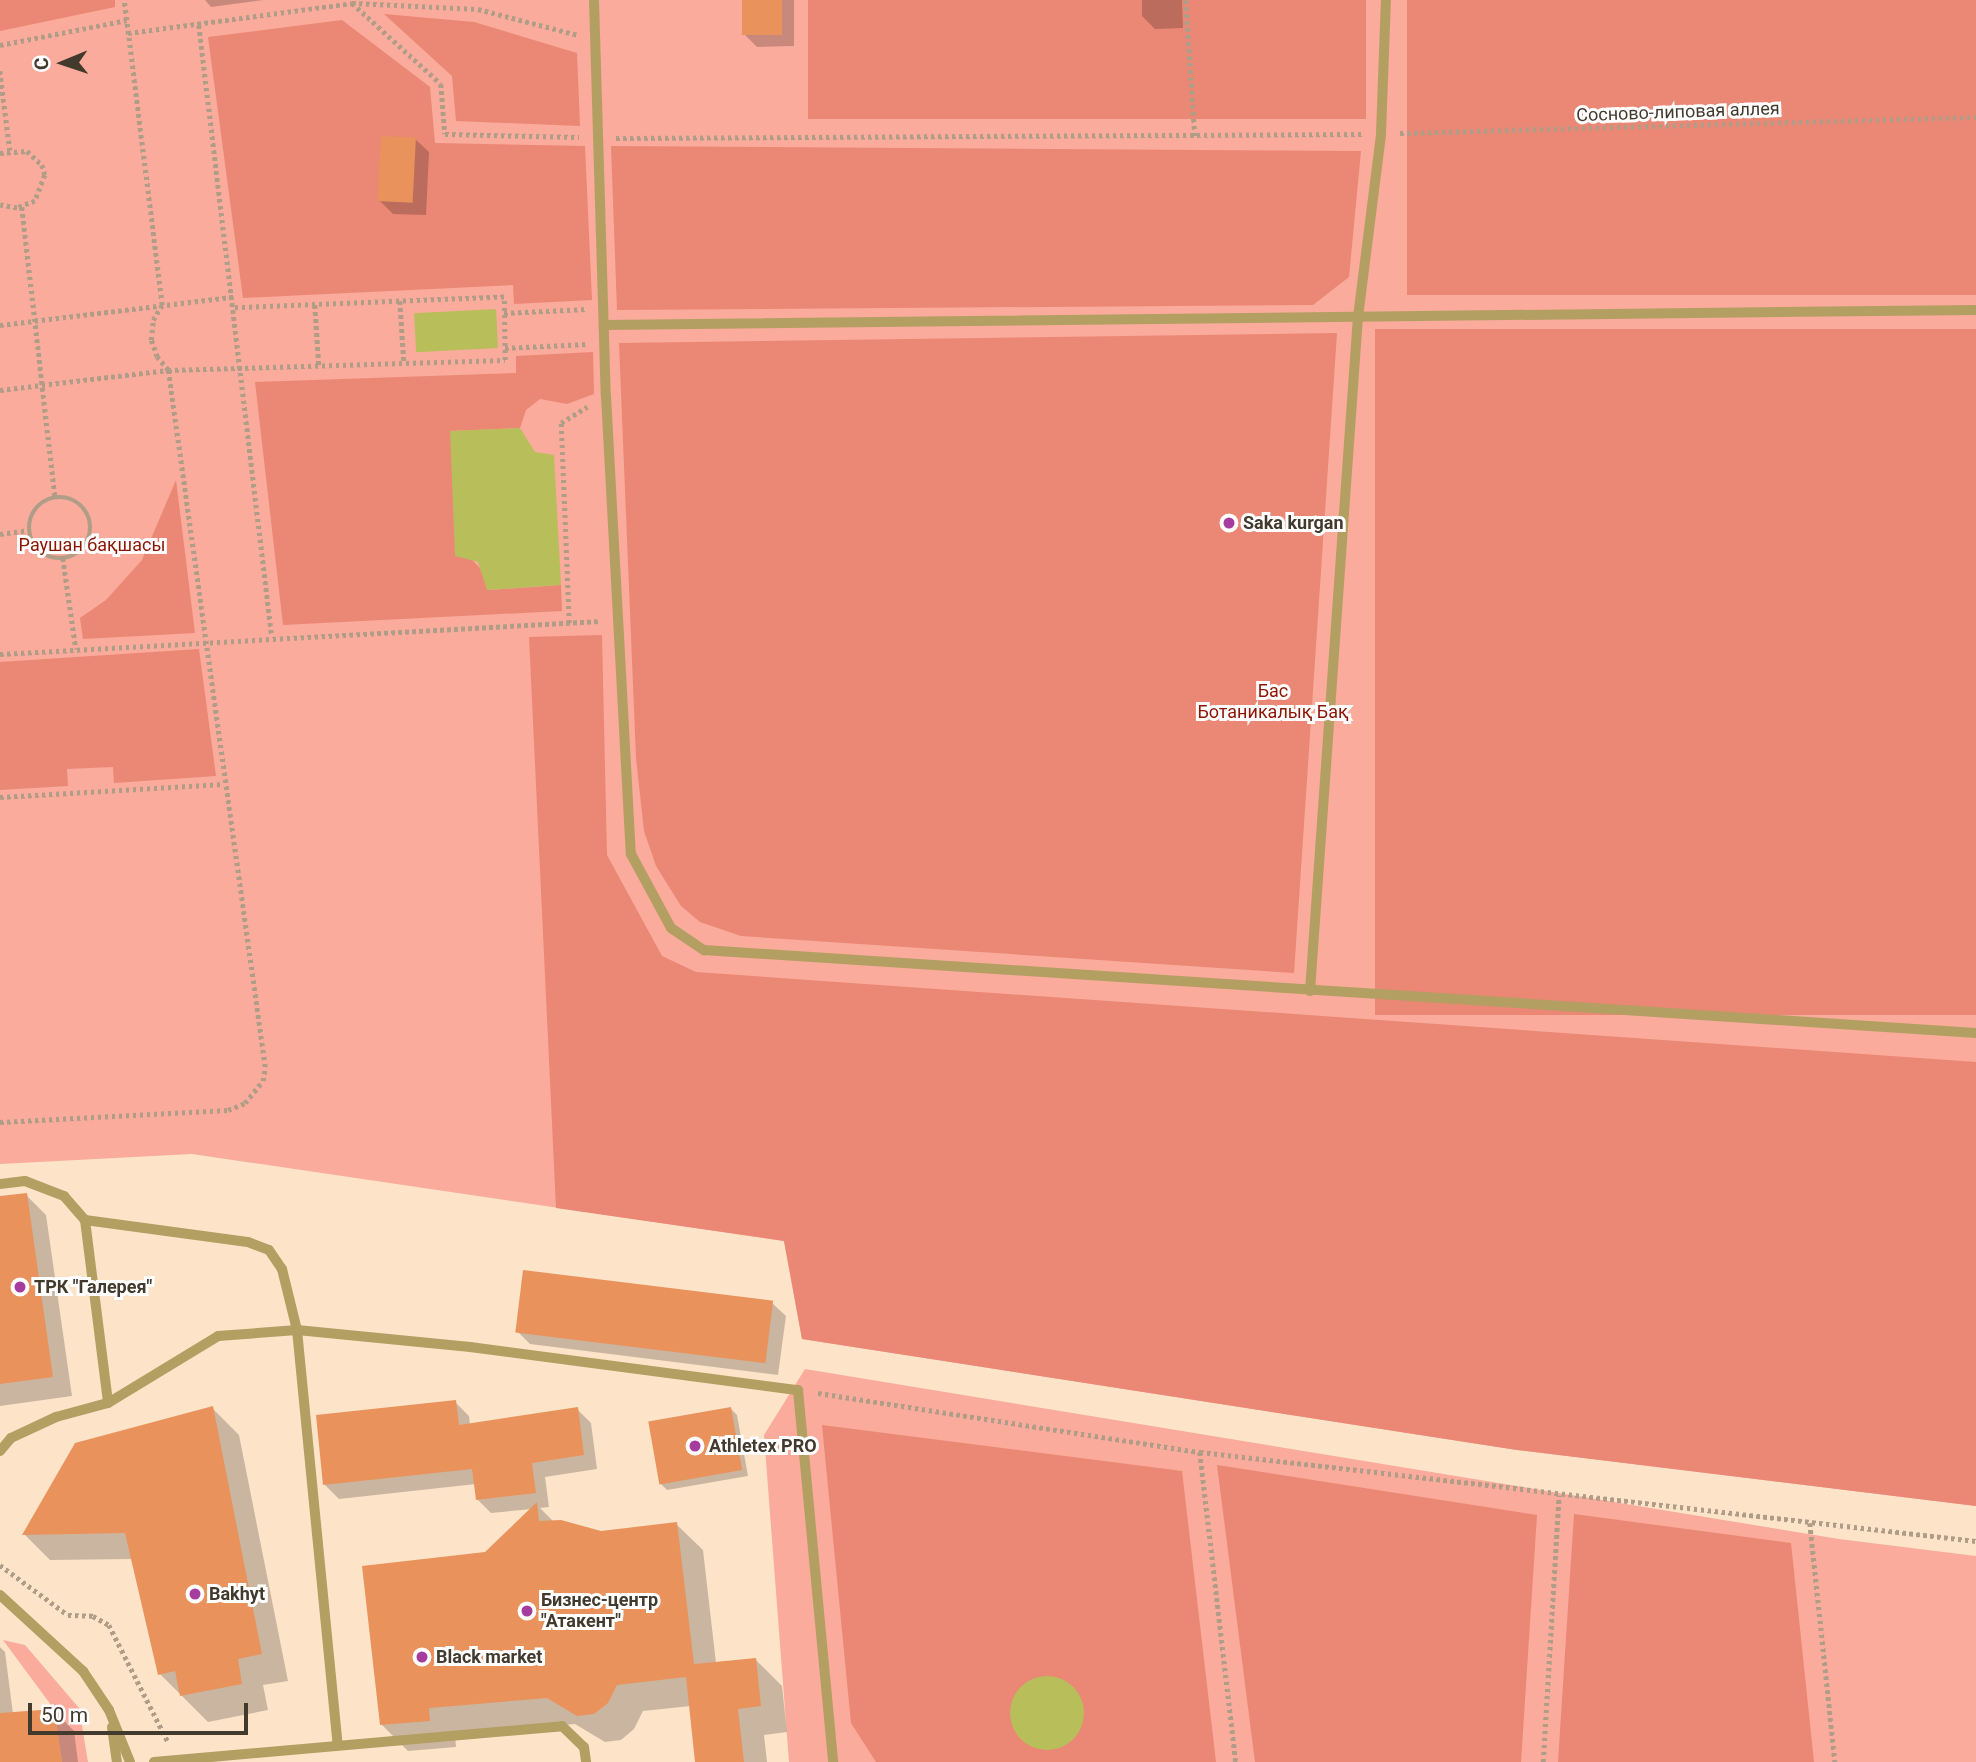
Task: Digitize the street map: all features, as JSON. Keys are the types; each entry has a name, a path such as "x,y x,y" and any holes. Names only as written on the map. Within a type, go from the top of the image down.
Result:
{"lane":[{"path":"594,0 606,396 616,620 631,854 671,928 704,950 1976,1033"},
{"path":"1310,991 1358,317 1381,134 1387,0"},
{"path":"604,325 1976,310"},
{"path":"0,1184 25,1181 64,1196 85,1220 108,1403"},
{"path":"85,1220 248,1242 270,1250 282,1269 297,1331 338,1745"},
{"path":"0,1451 11,1438 56,1417 108,1403 218,1336 297,1331 470,1347 798,1390 833,1762"},
{"path":"0,1595 83,1671 109,1710 131,1762"},
{"path":"109,1710 117,1762"},
{"path":"154,1762 562,1726 584,1747 586,1762"}],"path":[{"path":"0,1122 228,1110 245,1103 263,1081 265,1067 168,370 156,357 151,340 153,320 162,305 124,0"},
{"path":"1186,0 1195,137"},
{"path":"128,33 352,3 478,9 596,39"},
{"name":"Сосново-липовая аллея","path":"352,3 441,85 446,134 599,138 1195,137 1976,117"},
{"path":"0,45 127,20"},
{"path":"199,25 272,637"},
{"path":"0,71 10,150"},
{"path":"0,153 10,150 36,157 45,175 41,194 22,207 0,205"},
{"path":"22,207 55,498"},
{"path":"0,325 233,297"},
{"path":"0,390 168,370 505,360 504,297 234,308"},
{"path":"400,302 404,362"},
{"path":"315,305 319,365"},
{"path":"504,313 604,308"},
{"path":"505,348 605,343"},
{"path":"569,623 561,423 606,396"},
{"path":"55,498 81,505 90,524 86,544 63,558 37,548 29,530 34,510 55,498"},
{"path":"0,534 29,530"},
{"path":"63,558 76,649"},
{"path":"0,654 616,620"},
{"path":"0,797 224,784"},
{"path":"798,1390 1200,1452 1976,1541"},
{"path":"1200,1452 1236,1762"},
{"path":"1543,1762 1559,1495"},
{"path":"1810,1523 1835,1762"},
{"path":"0,1565 68,1615 93,1616 109,1625 123,1645 177,1762"}],"green space":[{"name":"Бас Ботаникалық Бақ","path":"0,0 1976,0 1976,1506 1517,1450 802,1339 784,1241 192,1154 0,1164"},
{"path":"0,0 115,0 115,7 0,31"},
{"path":"808,0 1366,0 1366,119 808,119"},
{"path":"1407,0 1976,0 1976,295 1407,295"},
{"path":"384,14 474,22 577,53 580,126 456,121 452,76"},
{"path":"342,20 430,87 435,143 585,146 592,300 514,304 513,285 243,298 208,37"},
{"path":"611,146 1361,151 1349,277 1313,305 617,310"},
{"path":"1375,329 1976,329 1976,1015 1375,1015"},
{"path":"1337,333 1294,973 741,936 700,922 681,906 656,866 644,831 636,758 619,343"},
{"path":"593,352 594,394 567,404 540,399 526,410 520,428 451,431 469,557 484,572 488,590 561,585 562,611 283,625 255,382 516,373 516,356"},
{"path":"176,480 195,633 83,639 80,618 106,600 142,560"},
{"path":"602,635 607,855 662,956 696,972 1976,1062 1976,1506 1517,1450 802,1339 784,1241 556,1208 529,637"},
{"path":"199,649 216,776 114,783 113,767 67,769 68,786 0,790 0,662"},
{"path":"805,1369 1839,1539 1976,1556 1976,1762 789,1762 764,1435"},
{"path":"822,1425 1182,1471 1216,1762 876,1762 851,1723"},
{"path":"1217,1465 1537,1515 1521,1762 1255,1762"},
{"path":"1574,1514 1791,1543 1814,1762 1558,1762"},
{"path":"3,1640 25,1645 79,1708 88,1762 62,1762 54,1709"}],"shaded area":[{"path":"496,309 498,348 416,352 414,313"},
{"path":"520,428 535,452 554,455 561,585 487,590 478,562 455,556 450,431"},
{"path":"1047,1676 1068,1682 1078,1692 1084,1713 1078,1734 1068,1744 1047,1750 1026,1744 1016,1734 1010,1713 1016,1692 1026,1682"}],"building":[{"path":"742,0 782,0 782,35 742,35"},
{"path":"381,136 416,138 413,203 378,201"},
{"name":"ТРК \"Галерея\"","path":"27,1193 53,1377 0,1384 0,1196"},
{"path":"523,1270 773,1301 765,1363 515,1333"},
{"path":"456,1400 459,1425 578,1407 584,1455 532,1463 536,1493 476,1500 472,1469 323,1485 316,1415"},
{"name":"Bakhyt","path":"213,1406 262,1654 238,1659 242,1684 180,1696 175,1671 158,1675 125,1533 22,1535 75,1443"},
{"name":"Athletex PRO","path":"731,1407 742,1470 659,1485 648,1422"},
{"name":"Бизнес-центр \"Атакент\"","path":"537,1502 539,1521 561,1520 601,1531 677,1522 694,1664 756,1658 761,1706 738,1709 744,1762 695,1762 686,1677 617,1685 608,1703 594,1714 577,1716 547,1698 429,1708 430,1721 380,1725 362,1566 485,1552"},
{"path":"54,1709 62,1762 0,1762 0,1713"}],"place":[{"name":"Saka kurgan","path":"1229,523"},
{"name":"ТРК \"Галерея\"","path":"20,1287"},
{"name":"Athletex PRO","path":"695,1446"},
{"name":"Bakhyt","path":"195,1594"},
{"name":"Бизнес-центр \"Атакент\"","path":"527,1611"},
{"name":"Black market","path":"422,1657"}],"park label":[{"name":"Раушан бақшасы","path":"92,545"}]}
